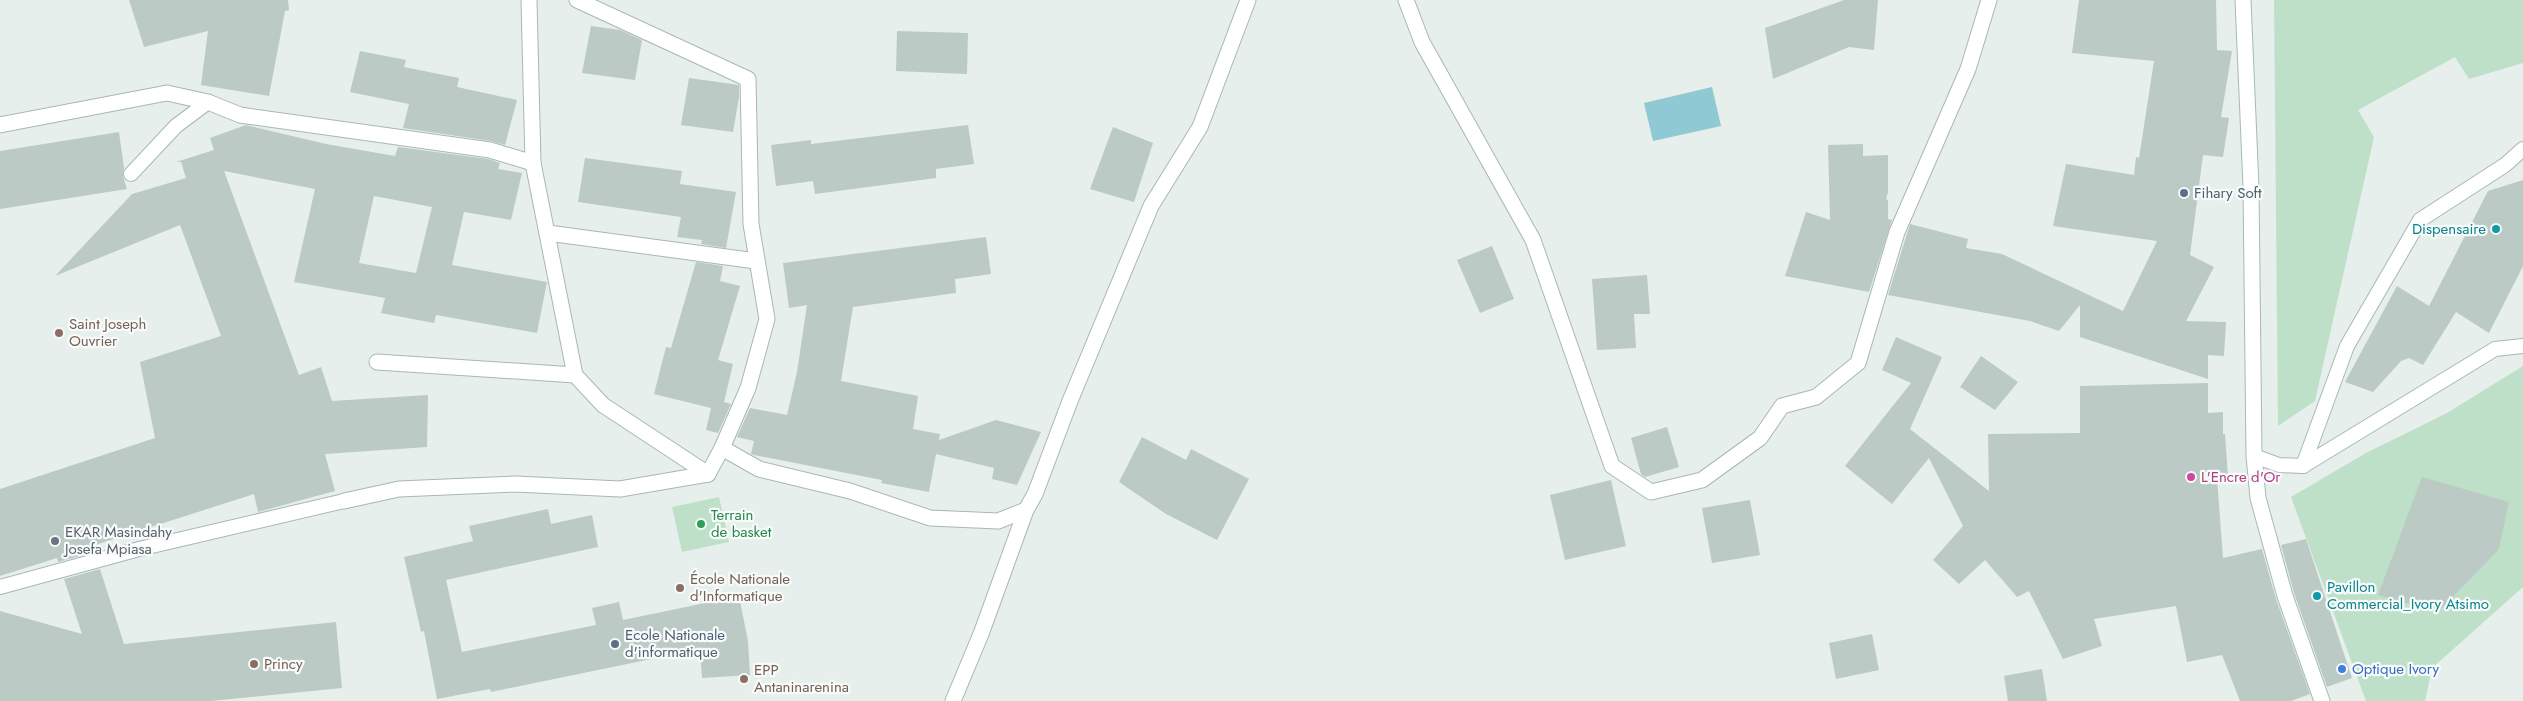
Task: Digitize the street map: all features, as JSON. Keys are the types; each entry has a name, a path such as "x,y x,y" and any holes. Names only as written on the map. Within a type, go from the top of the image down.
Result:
{"street":[{"path":"529,0 533,163 574,375 603,405 708,474"},
{"path":"578,0 748,79 751,224 767,319 748,388 722,448 708,474"},
{"path":"953,701 982,634 1026,510 1035,494 1070,401 1151,206 1200,127 1248,0"},
{"path":"1406,0 1422,42 1533,240 1612,466 1651,492 1702,480 1760,438 1782,406 1816,397 1858,363 1897,232 1968,69 1989,0"},
{"path":"2243,0 2251,187 2254,456 2258,498 2285,596 2322,701"},
{"path":"0,125 167,92 208,102 240,115 490,150 533,163"},
{"path":"548,233 756,262"},
{"path":"377,362 574,375"},
{"path":"722,448 760,469 850,491 930,518 998,521 1026,510"},
{"path":"344,501 409,489 515,484 620,489 708,474"}],"lane":[{"path":"131,174 176,126 208,102"},
{"path":"2303,466 2347,346 2420,220 2505,165 2523,149"},
{"path":"2254,456 2279,464 2303,466 2495,349 2523,346"},
{"path":"0,587 139,549 344,501"},
{"path":"2314,676 2328,701"}],"green space":[{"path":"2274,0 2523,0 2523,63 2469,79 2455,57 2358,110 2374,137 2315,401 2278,426"},
{"path":"2523,366 2523,587 2432,668 2425,701 2366,701 2291,497 2366,453 2447,413"},
{"name":"Terrain de basket","path":"719,497 729,542 682,552 672,507"}],"water":[{"path":"1712,87 1721,126 1653,141 1644,103"}],"building":[{"path":"129,0 288,0 289,10 285,11 269,96 201,85 208,31 144,47"},
{"path":"1844,0 1878,0 1874,50 1849,47 1773,79 1765,28"},
{"path":"2079,0 2216,0 2217,50 2232,51 2221,117 2229,118 2223,157 2203,155 2190,255 2214,267 2186,321 2226,322 2224,356 2208,355 2208,379 2080,337 2080,305 2059,331 2030,321 1888,295 1910,224 1968,239 1966,248 2002,254 2123,311 2157,241 2053,226 2066,164 2134,175 2136,157 2139,158 2154,61 2072,53"},
{"path":"591,26 620,30 642,40 635,80 582,73"},
{"path":"897,31 968,33 967,74 896,71"},
{"path":"360,51 406,60 404,67 459,78 457,87 517,100 505,145 491,141 403,128 409,104 350,92"},
{"path":"689,78 739,85 739,97 733,132 681,125"},
{"path":"246,125 326,144 395,156 398,147 488,159 500,163 498,169 522,173 511,220 464,212 452,265 547,282 537,333 436,315 434,323 381,313 385,298 294,282 315,189 224,171 299,375 321,367 332,401 428,395 427,447 325,454 335,491 258,512 254,494 92,546 94,552 58,562 57,558 0,576 0,489 155,438 140,362 221,336 180,225 55,276 132,194 186,178 181,162 176,162 214,150 210,138","holes":["374,196 432,207 416,273 359,263"]},
{"path":"968,125 974,164 936,169 936,178 815,194 813,181 776,186 771,145 811,140 811,144"},
{"path":"1113,127 1153,143 1134,202 1090,189"},
{"path":"119,132 124,168 123,176 127,189 0,209 0,151"},
{"path":"1863,144 1863,156 1888,155 1888,192 1886,199 1888,200 1888,219 1892,220 1869,292 1785,276 1806,212 1830,220 1828,145"},
{"path":"585,158 682,171 680,184 736,192 726,248 701,244 702,240 677,237 681,217 578,202"},
{"path":"2523,180 2523,266 2489,333 2456,312 2423,365 2409,358 2401,361 2373,392 2345,382 2397,286 2429,306 2488,191"},
{"path":"986,237 991,274 955,279 956,293 853,307 841,381 918,396 913,429 940,434 939,440 996,420 1041,432 1017,485 992,479 994,468 936,454 929,492 881,483 882,480 751,454 754,441 737,437 750,408 787,415 797,372 807,305 789,308 783,263"},
{"path":"1492,246 1514,299 1480,313 1457,260"},
{"path":"696,262 723,266 720,281 740,286 718,360 733,364 724,402 731,404 718,433 706,430 711,408 654,394 666,347 671,348"},
{"path":"1647,275 1650,314 1634,314 1636,348 1597,350 1592,279"},
{"path":"1896,337 1942,357 1910,429 1989,491 1988,434 2080,433 2080,386 2208,383 2208,413 2223,412 2223,434 2225,434 2228,477 2217,478 2223,558 2262,549 2276,599 2310,694 2291,701 2240,701 2222,655 2187,662 2176,606 2094,619 2102,646 2063,659 2029,591 2017,597 1985,560 1959,584 1933,560 1963,526 1929,458 1892,504 1845,466 1911,383 1882,370"},
{"path":"1981,356 2018,382 1995,410 1960,387"},
{"path":"1667,427 1679,467 1645,477 1641,474 1631,438"},
{"path":"1142,437 1186,460 1191,449 1249,479 1217,540 1166,514 1119,482"},
{"path":"2422,477 2509,502 2499,549 2438,612 2378,595"},
{"path":"1611,480 1626,546 1565,560 1550,495"},
{"path":"1750,500 1760,555 1712,563 1702,508"},
{"path":"548,509 551,524 592,515 598,547 446,580 462,652 596,625 592,608 619,602 623,620 739,596 748,641 750,675 702,678 700,649 491,692 490,689 437,699 424,631 421,632 404,557 473,541 469,526"},
{"path":"2306,539 2352,678 2327,687 2294,593 2281,545"},
{"path":"100,569 124,644 336,622 342,688 211,701 0,701 0,611 82,634 64,579"},
{"path":"1872,634 1879,670 1836,679 1829,643"},
{"path":"2042,669 2047,701 2008,701 2004,676"}],"place":[{"name":"Fihary Soft","path":"2184,193"},
{"name":"Dispensaire","path":"2496,229"},
{"name":"Saint Joseph Ouvrier","path":"59,333"},
{"name":"L'Encre d'Or","path":"2191,477"},
{"name":"Terrain de basket","path":"701,524"},
{"name":"EKAR Masindahy Josefa Mpiasa","path":"55,541"},
{"name":"École Nationale d'Informatique","path":"680,588"},
{"name":"Pavillon Commercial_Ivory Atsimo","path":"2317,596"},
{"name":"Ecole Nationale d'informatique","path":"615,644"},
{"name":"Princy","path":"254,664"},
{"name":"Optique Ivory","path":"2342,669"},
{"name":"EPP Antaninarenina","path":"744,679"}]}
